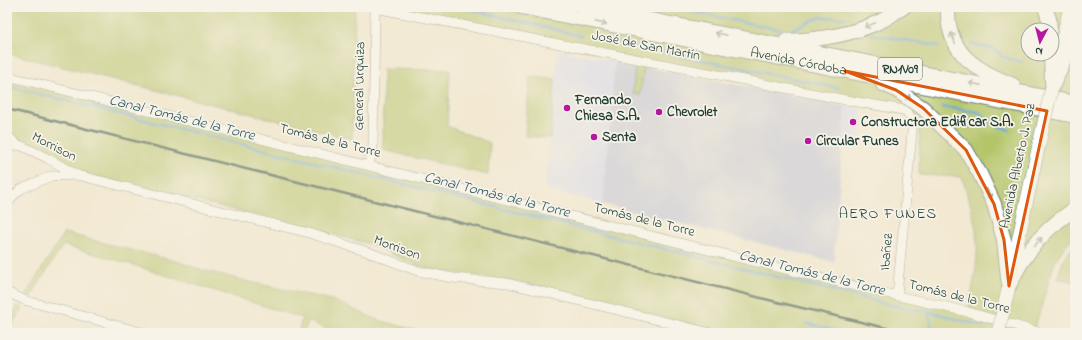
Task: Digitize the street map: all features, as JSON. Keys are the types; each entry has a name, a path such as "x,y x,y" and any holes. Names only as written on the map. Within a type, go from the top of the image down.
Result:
{"main road":[{"name":"Avenida Córdoba","path":"521,7 1075,116"},
{"name":"Avenida Córdoba","path":"584,7 1075,103"},
{"path":"760,42 830,38 856,31 883,20 904,7"},
{"path":"948,7 949,29 961,54 978,69 1040,97"},
{"path":"1045,7 1049,22"},
{"name":"Avenida Alberto J. Paz","path":"998,333 1070,7"},
{"path":"1052,87 1075,36"},
{"path":"1051,62 1052,87"},
{"path":"845,70 896,90 923,108 966,150 980,174 994,204 1004,240 1009,286"},
{"path":"1009,286 1026,256 1039,239 1065,215 1075,209"}],"street":[{"name":"José de San Martín","path":"375,7 840,99 904,110 910,115"},
{"name":"General Urquiza","path":"369,165 373,146 375,7"},
{"name":"Tomás de la Torre","path":"7,76 832,281 968,312 1042,333"},
{"name":"Ibañez","path":"897,296 912,132 910,115"},
{"name":"Morrison","path":"7,138 11,139 17,145 47,158 77,175 309,233 368,252 418,271 453,278 507,283 711,333"},
{"name":"Morrison","path":"7,146 17,145"},
{"path":"47,158 51,176"},
{"name":"Morrison","path":"7,206 12,197 21,189 51,176 77,175"},
{"path":"7,292 24,300 144,333"}],"highlighted area":[{"path":"845,71 1047,111 1009,286 1004,240 994,204 966,150 923,108 896,90"}],"shaded area":[{"path":"558,50 615,61 603,204 545,189"},
{"path":"615,61 845,106 834,262 603,204"},
{"name":"Constructora Edificar S.A.","path":"845,106 862,109 860,147 842,145"}],"green space":[{"path":"7,7 355,7 352,139 7,53"},
{"path":"372,7 1075,7 1075,235 1065,246 1055,261 1034,330 1042,333 728,333 526,283 430,269 412,263 370,244 75,171 7,135 7,76 968,311 977,251 975,224 970,204 962,177 919,175 920,120 910,115"},
{"path":"635,65 644,67 640,95 633,94"},
{"path":"383,69 450,71 447,126 490,143 488,175 383,150"},
{"path":"530,77 555,79 550,138 525,136"},
{"path":"64,233 179,262 202,270 250,282 332,300 378,320 425,333 337,333 308,321 304,333 298,333 302,318 133,265 63,245 31,296 26,294"},
{"path":"1075,244 1075,282 1057,278 1064,258"},
{"path":"18,306 22,308 7,333 7,323"}],"waterway":[{"path":"460,7 581,36"},
{"path":"668,7 788,31 820,17 846,18"},
{"path":"871,34 938,46"},
{"path":"607,41 839,88"},
{"path":"971,44 994,49 1003,57 1020,61"},
{"name":"Canal Tomás de la Torre","path":"7,86 907,309 928,311 982,326"},
{"path":"942,107 979,112 992,123 1009,130"},
{"path":"1071,143 1075,144"},
{"path":"928,311 932,328"},
{"path":"806,323 845,333"}],"railway":[{"path":"7,109 773,301 907,333"}],"place":[{"name":"Fernando Chiesa S.A.","path":"567,108"},
{"name":"Chevrolet","path":"659,112"},
{"name":"Constructora Edificar S.A.","path":"853,122"},
{"name":"Senta","path":"594,137"},
{"name":"Circular Funes","path":"808,141"}],"district":[{"name":"AERO FUNES","path":"888,214"}]}
